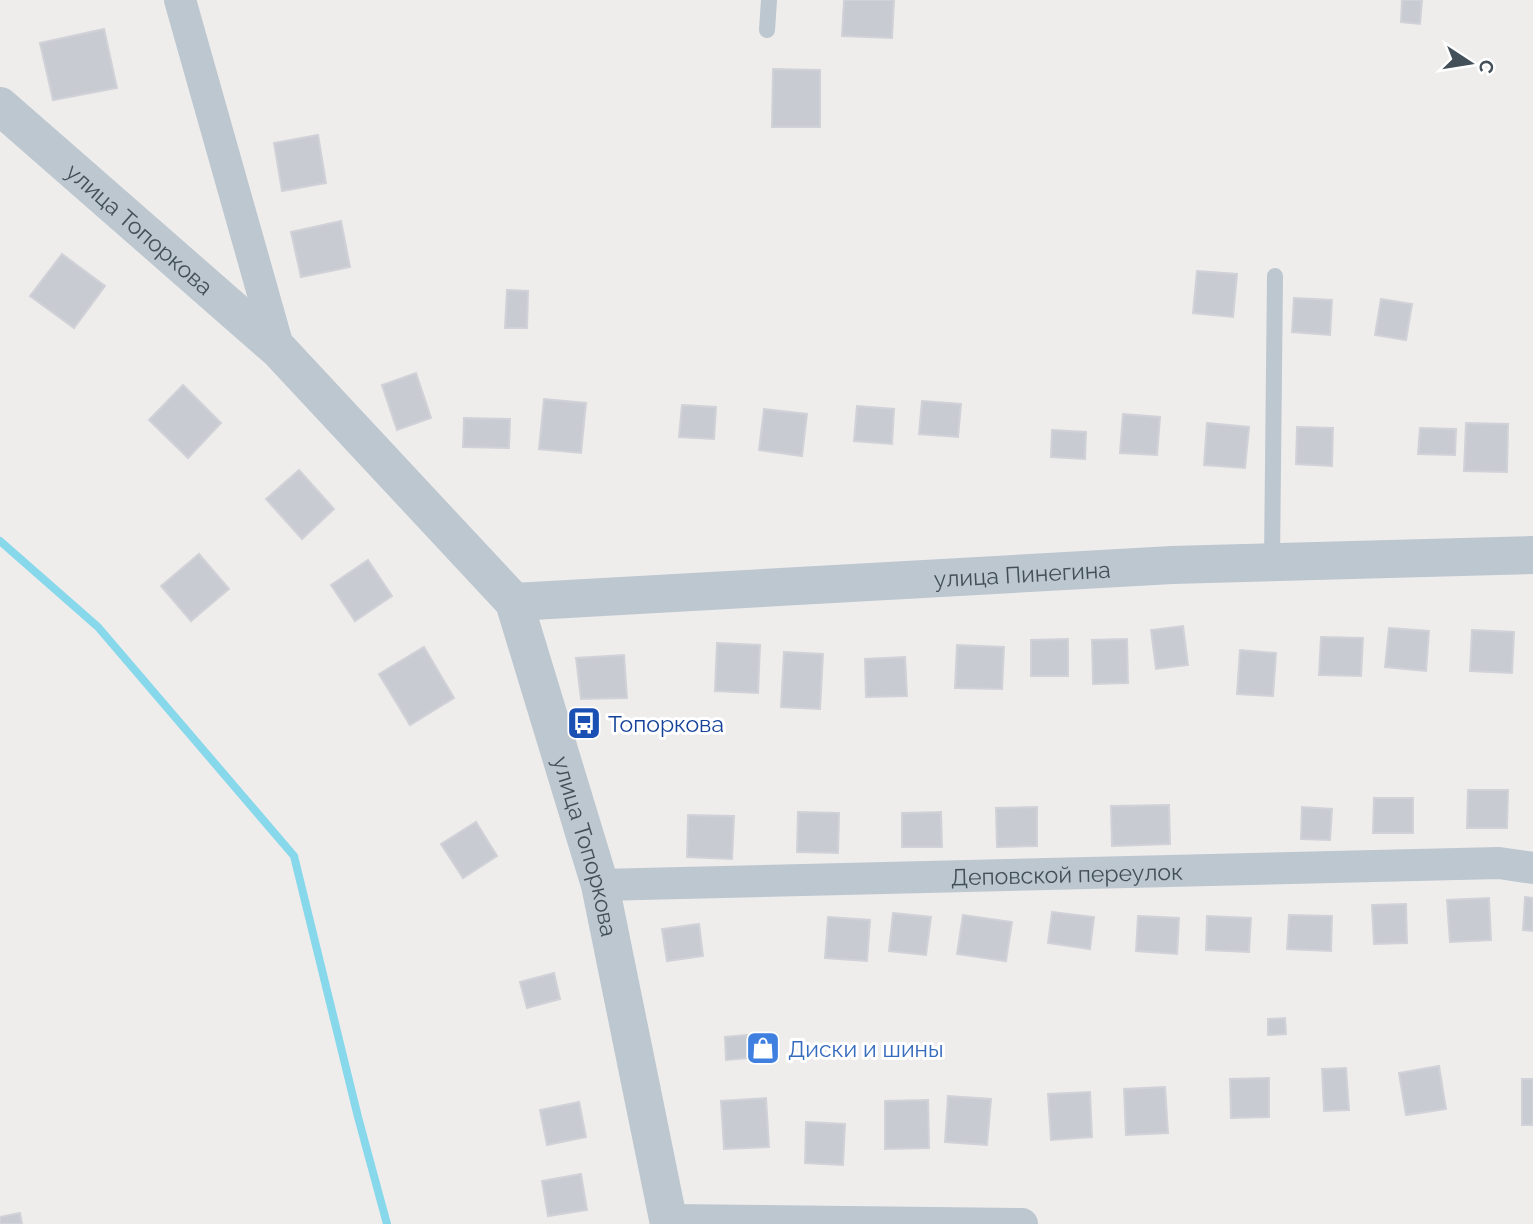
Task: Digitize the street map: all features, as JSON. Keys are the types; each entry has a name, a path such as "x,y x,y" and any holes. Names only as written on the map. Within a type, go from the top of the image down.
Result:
{"street":[{"name":"улица Топоркова","path":"180,0 279,350"},
{"name":"улица Топоркова","path":"0,106 279,350 513,602 600,885 669,1222"},
{"name":"улица Пинегина","path":"513,602 1145,566 1533,555"},
{"name":"Деповской переулок","path":"600,885 1499,863 1533,867"},
{"path":"669,1222 1022,1224"}],"lane":[{"path":"767,30 769,0"},
{"path":"1272,561 1275,276"}],"building":[{"path":"844,0 894,0 892,38 842,36"},
{"path":"1402,0 1422,0 1420,24 1401,22"},
{"path":"104,29 117,88 53,100 40,43"},
{"path":"773,69 820,70 820,127 772,127"},
{"path":"318,135 326,183 282,191 274,143"},
{"path":"341,221 350,267 301,277 291,232"},
{"path":"62,254 105,286 74,328 30,296"},
{"path":"1197,271 1237,274 1233,317 1193,313"},
{"path":"507,290 528,291 527,328 505,328"},
{"path":"1294,298 1332,300 1330,335 1292,332"},
{"path":"1381,299 1412,304 1406,340 1375,335"},
{"path":"416,373 431,418 397,430 382,385"},
{"path":"183,385 221,423 188,458 149,420"},
{"path":"544,399 586,403 581,453 539,449"},
{"path":"922,401 961,404 958,437 919,434"},
{"path":"682,405 716,407 714,439 679,437"},
{"path":"857,406 894,409 892,444 854,441"},
{"path":"764,409 807,414 802,456 759,450"},
{"path":"1123,414 1160,417 1157,455 1120,453"},
{"path":"464,418 510,419 509,448 463,447"},
{"path":"1207,423 1249,427 1245,468 1204,465"},
{"path":"1466,423 1508,424 1507,472 1464,471"},
{"path":"1297,427 1333,428 1332,466 1296,464"},
{"path":"1420,428 1456,429 1455,455 1418,454"},
{"path":"1052,430 1086,432 1085,459 1051,457"},
{"path":"299,470 334,509 302,539 266,499"},
{"path":"199,554 229,589 191,621 161,586"},
{"path":"368,560 392,596 355,621 331,585"},
{"path":"1183,626 1188,665 1156,669 1151,630"},
{"path":"1389,628 1429,631 1426,671 1385,667"},
{"path":"1472,630 1514,632 1512,673 1470,671"},
{"path":"1321,637 1363,638 1361,676 1319,675"},
{"path":"1068,639 1068,676 1031,676 1031,640"},
{"path":"1127,639 1128,683 1093,684 1092,640"},
{"path":"717,643 760,645 758,693 715,691"},
{"path":"957,645 1004,647 1002,689 955,688"},
{"path":"424,647 454,698 410,725 379,674"},
{"path":"1240,650 1276,653 1273,696 1237,694"},
{"path":"784,652 823,654 820,709 781,707"},
{"path":"624,655 627,698 581,699 576,658"},
{"path":"905,657 907,696 866,697 865,659"},
{"path":"1468,790 1508,790 1507,828 1467,828"},
{"path":"1374,798 1413,798 1413,833 1373,833"},
{"path":"1169,805 1170,844 1112,846 1111,806"},
{"path":"1037,807 1037,846 997,847 996,808"},
{"path":"1302,807 1332,809 1330,840 1301,839"},
{"path":"798,812 839,813 838,853 797,852"},
{"path":"941,812 942,847 902,847 902,813"},
{"path":"688,815 734,816 732,859 687,857"},
{"path":"476,822 497,856 463,878 441,844"},
{"path":"1525,897 1533,898 1533,931 1523,930"},
{"path":"1489,898 1491,940 1450,942 1447,900"},
{"path":"1406,904 1407,943 1374,944 1372,905"},
{"path":"1052,912 1094,917 1090,949 1048,943"},
{"path":"893,913 931,917 926,955 889,951"},
{"path":"963,915 1012,922 1006,961 957,954"},
{"path":"1289,915 1332,916 1331,951 1287,949"},
{"path":"1138,916 1179,918 1177,954 1136,951"},
{"path":"1207,916 1251,918 1249,952 1206,950"},
{"path":"828,917 870,920 867,961 825,958"},
{"path":"699,924 703,956 667,961 662,929"},
{"path":"554,973 560,999 527,1008 520,982"},
{"path":"1285,1018 1286,1034 1268,1035 1268,1019"},
{"path":"771,1033 773,1056 726,1060 725,1037"},
{"path":"1439,1066 1446,1109 1406,1115 1399,1073"},
{"path":"1346,1068 1349,1110 1324,1111 1322,1069"},
{"path":"1269,1078 1269,1117 1231,1118 1230,1079"},
{"path":"1522,1079 1533,1079 1533,1125 1522,1125"},
{"path":"1165,1087 1168,1133 1126,1135 1124,1089"},
{"path":"1090,1092 1092,1137 1051,1140 1048,1094"},
{"path":"948,1096 991,1099 987,1145 945,1142"},
{"path":"766,1098 769,1147 724,1149 721,1101"},
{"path":"928,1100 929,1148 885,1149 885,1101"},
{"path":"579,1102 586,1137 547,1145 540,1110"},
{"path":"806,1122 845,1124 843,1165 805,1163"},
{"path":"581,1174 587,1210 548,1216 542,1181"},
{"path":"20,1213 22,1224 0,1224 0,1217"}],"waterway":[{"path":"0,541 98,627 294,856 387,1224"}],"place":[{"name":"Топоркова","path":"584,723"},
{"name":"Диски и шины","path":"763,1048"}]}
